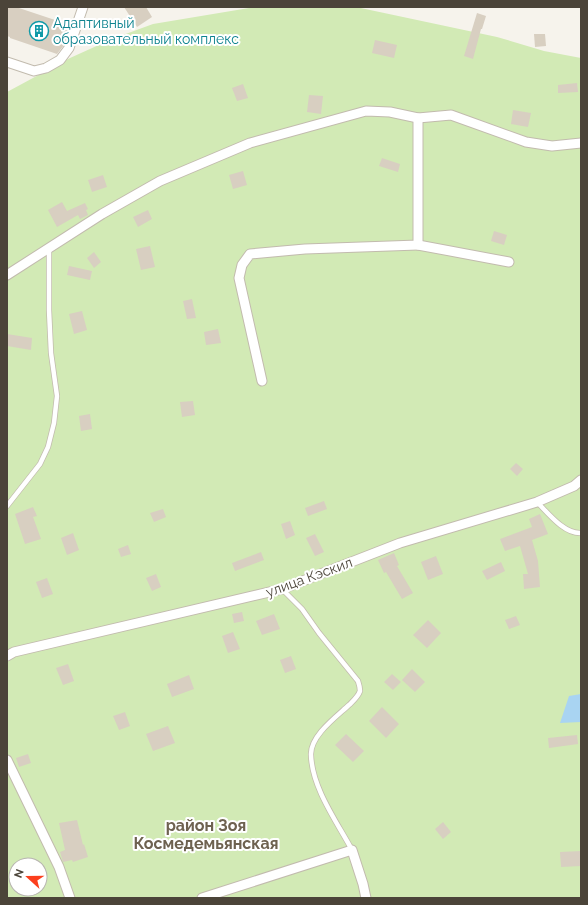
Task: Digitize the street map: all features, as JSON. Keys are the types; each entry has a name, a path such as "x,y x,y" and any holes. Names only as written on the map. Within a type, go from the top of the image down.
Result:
{"street":[{"path":"7,62 34,71 46,68 60,60 69,48 83,7"},
{"path":"7,275 102,214 160,181 250,143 366,111 390,112 418,118 452,115 526,142 552,146 581,143"},
{"path":"418,118 418,245"},
{"path":"262,381 239,278 242,265 250,254 306,249 418,245 509,262"},
{"name":"улица Кэскил","path":"7,656 14,652 282,589 400,543 537,502 574,486 581,480"},
{"path":"7,760 59,868 70,898"},
{"path":"202,898 352,850 366,898"}],"lane":[{"path":"7,506 40,464 48,447 54,423 57,396 51,353 49,248"},
{"path":"537,502 564,528 571,532 581,533"},
{"path":"282,589 302,609 358,682 360,690 356,699 325,727 314,740 310,753 320,791 352,850"}],"green space":[{"path":"255,7 356,7 497,37 544,51 581,58 581,898 7,898 7,92 70,58 112,39 153,24"}],"water":[{"path":"581,694 581,722 560,723 569,696"}],"building":[{"name":"Адаптивный образовательный комплекс","path":"7,7 16,7 70,25 64,45 57,54 7,36"},
{"path":"124,7 146,7 152,17 137,27"},
{"path":"477,13 486,16 473,59 464,56"},
{"path":"534,34 545,34 546,46 535,47"},
{"path":"375,40 397,45 394,58 372,53"},
{"path":"577,83 578,92 558,93 558,85"},
{"path":"243,84 248,98 237,101 232,88"},
{"path":"309,95 323,96 321,114 307,112"},
{"path":"513,110 531,113 528,127 511,124"},
{"path":"382,158 400,164 398,172 379,166"},
{"path":"243,171 247,185 233,189 229,175"},
{"path":"103,175 107,187 92,192 88,180"},
{"path":"62,202 67,211 85,203 88,209 86,210 88,215 80,219 78,215 57,227 48,210"},
{"path":"148,210 152,219 138,227 133,217"},
{"path":"494,231 507,235 504,245 491,241"},
{"path":"150,246 155,267 141,270 136,249"},
{"path":"94,252 101,262 94,268 87,258"},
{"path":"69,266 92,271 90,280 67,275"},
{"path":"192,299 196,318 187,319 183,301"},
{"path":"82,311 87,330 74,334 69,314"},
{"path":"218,329 221,343 206,345 204,332"},
{"path":"7,334 32,338 31,350 7,346"},
{"path":"193,401 195,415 182,417 180,402"},
{"path":"90,414 92,429 81,431 79,416"},
{"path":"516,463 523,469 517,476 510,469"},
{"path":"324,501 327,509 308,516 305,508"},
{"path":"33,507 37,516 33,517 41,539 25,544 15,514"},
{"path":"163,509 166,517 154,522 150,513"},
{"path":"540,514 548,534 532,540 538,561 540,587 524,589 523,574 528,574 520,546 505,551 500,539 532,527 529,519"},
{"path":"290,521 295,535 286,539 281,524"},
{"path":"73,533 79,550 67,555 61,538"},
{"path":"315,534 324,552 315,556 306,538"},
{"path":"128,545 131,554 121,557 118,549"},
{"path":"261,552 264,560 235,571 232,563"},
{"path":"394,553 399,565 397,566 413,593 402,599 386,572 384,573 378,560"},
{"path":"436,556 443,574 428,580 421,562"},
{"path":"501,562 505,571 487,580 482,571"},
{"path":"156,574 161,587 152,591 146,578"},
{"path":"47,578 53,594 42,598 36,582"},
{"path":"242,612 244,621 234,623 232,614"},
{"path":"274,614 280,629 262,635 256,621"},
{"path":"516,616 520,625 509,629 505,620"},
{"path":"428,620 441,633 427,648 413,635"},
{"path":"233,632 240,649 228,653 222,636"},
{"path":"291,656 296,669 285,673 280,660"},
{"path":"68,664 74,681 63,685 56,668"},
{"path":"412,669 425,682 415,692 402,680"},
{"path":"392,674 401,682 393,690 384,682"},
{"path":"189,675 194,689 172,697 167,684"},
{"path":"382,707 399,724 386,738 369,721"},
{"path":"125,712 130,726 119,730 113,716"},
{"path":"168,726 175,743 153,751 146,734"},
{"path":"346,734 364,751 353,762 335,745"},
{"path":"577,735 578,744 549,748 548,738"},
{"path":"28,754 31,763 19,767 16,758"},
{"path":"77,820 83,845 84,844 88,857 73,862 72,860 63,862 60,852 65,850 59,823"},
{"path":"443,822 451,832 443,839 435,829"},
{"path":"581,851 581,866 561,867 560,852"}],"place":[{"name":"Адаптивный образовательный комплекс","path":"39,31"}],"district":[{"name":"район Зоя Космедемьянская","path":"206,834"}]}
